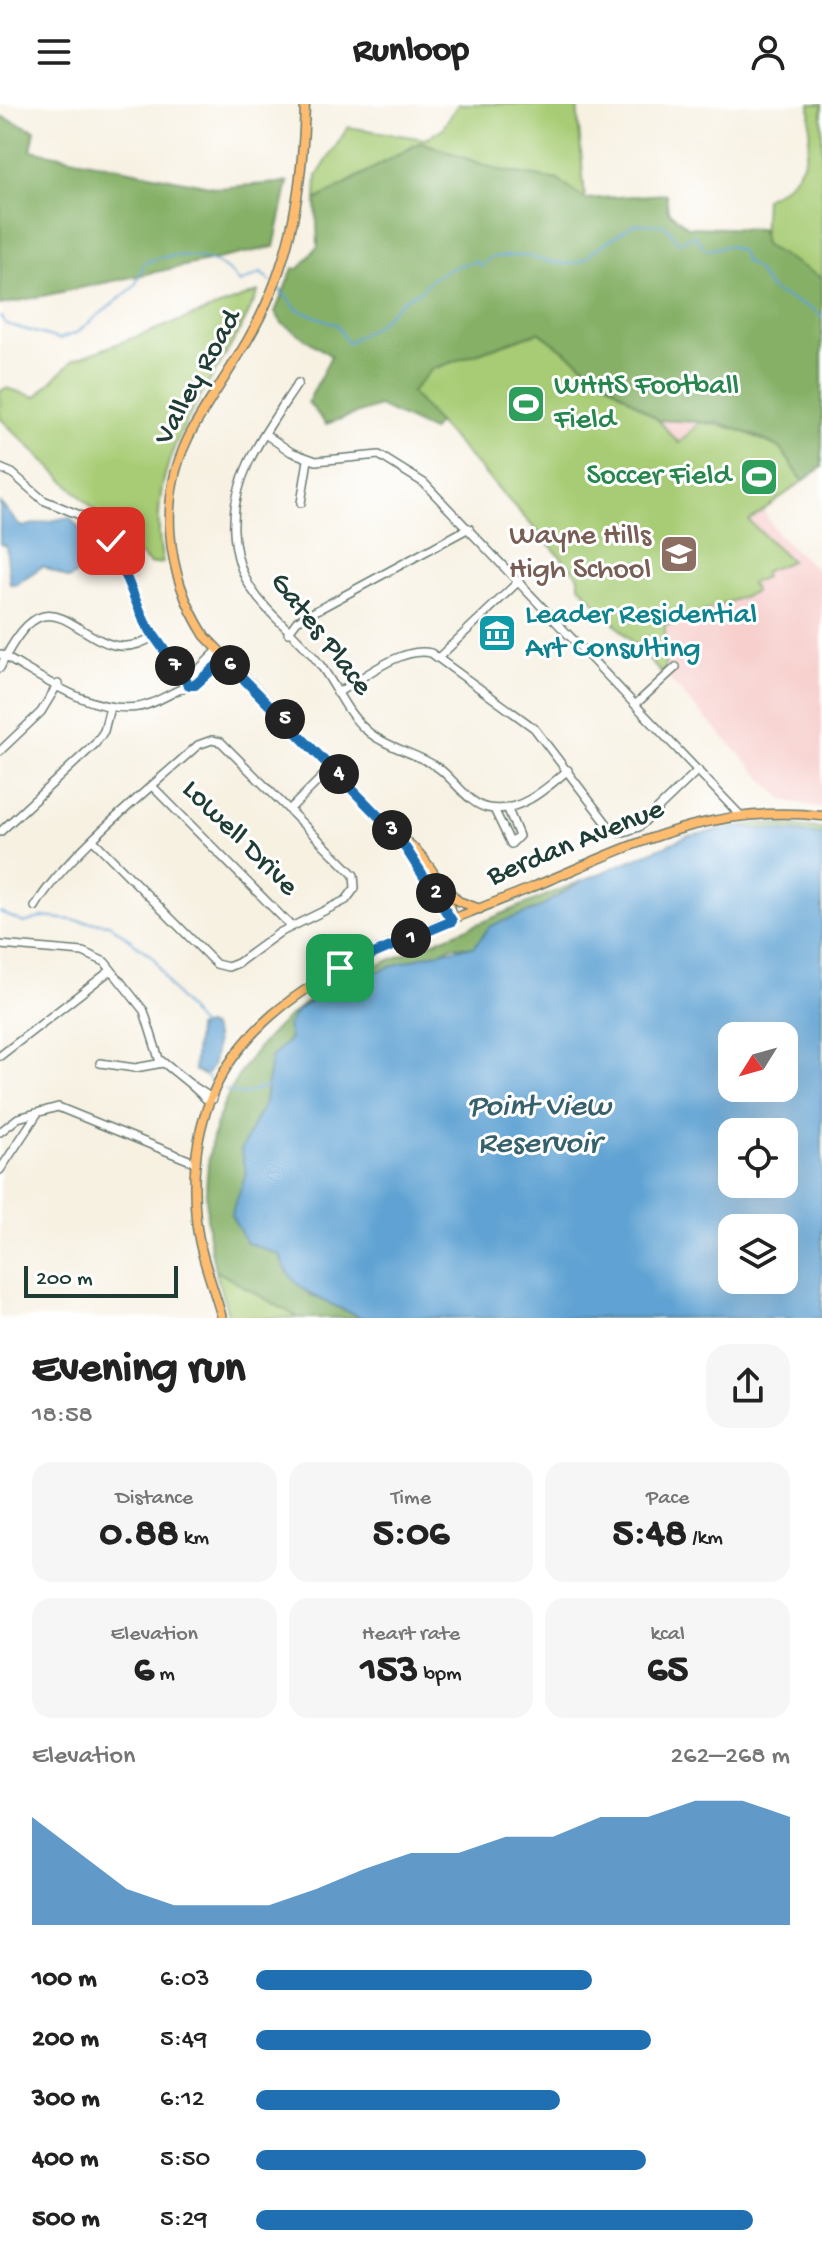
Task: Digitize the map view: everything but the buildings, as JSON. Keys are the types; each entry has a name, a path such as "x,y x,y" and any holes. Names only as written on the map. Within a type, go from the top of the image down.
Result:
{"main road":[{"name":"Valley Road","path":"305,104 300,186 281,268 246,349 187,441 172,488 169,524 177,578 190,612 217,651 425,862 448,903 452,921"},
{"name":"Berdan Avenue","path":"222,1318 197,1230 196,1163 213,1099 239,1050 288,998 325,975 685,825 739,814 822,816"},
{"name":"Valley Road","path":"398,836 452,921"},
{"path":"425,862 458,901 481,909"}],"street":[{"name":"Gates Place","path":"298,383 252,453 239,485 234,535 250,587 263,607 320,664 350,715 372,734 438,768 476,803 494,809"},
{"path":"265,434 308,460 333,461 372,454 385,457 424,483 739,814"},
{"path":"301,503 308,460"},
{"path":"0,468 18,478 43,500 87,518 107,535 154,636 189,685"},
{"path":"288,633 297,621 469,528"},
{"path":"438,658 519,581"},
{"path":"0,668 2,656 24,625 45,614 56,616 119,648 137,646 154,636"},
{"path":"189,685 190,678 217,651"},
{"path":"337,693 413,653 425,652 438,658 534,728 608,825 621,833 639,827 698,770"},
{"path":"2,656 110,707 139,707 174,695 189,685 195,685 224,659"},
{"path":"636,704 676,667"},
{"path":"0,751 41,712 58,684"},
{"path":"0,832 95,744 104,731 110,707"},
{"path":"35,907 45,889 94,841 198,745 217,740 354,875 356,883 346,900 291,926 238,963 218,965 94,841"},
{"path":"289,810 332,767"},
{"path":"507,807 519,836 511,844 494,809 538,796 568,770"},
{"name":"Lowell Drive","path":"153,787 291,926"},
{"path":"0,945 83,952 96,956 144,1011 163,1063 213,1099"},
{"path":"0,1056 111,970"},
{"path":"100,1063 135,1068 163,1063"},
{"path":"0,1132 10,1122 58,1107 196,1163"},
{"path":"0,1170 32,1118 42,1110"}],"shaded area":[{"name":"Wayne Hills High School","path":"539,332 658,420 720,423 803,481 763,510 778,534 822,575 822,808 783,800 579,585"}],"green space":[{"path":"458,104 577,104 585,199 558,180 498,170 421,142 316,200 317,176 348,127 425,139 442,129"},
{"path":"810,104 822,104 822,278 763,245 765,198 779,190 799,171 808,148"},
{"path":"0,116 35,130 31,150 219,188 288,182 274,247 0,305"},
{"path":"421,142 498,170 558,180 585,199 666,194 668,211 688,227 762,229 764,245 822,278 822,467 803,481 780,448 756,436 720,423 658,420 539,332 432,369 411,392 438,423 432,431 379,406 326,424 308,402 331,356 282,323 275,312 293,268 299,269 318,246 316,200"},
{"path":"258,292 172,453 162,486 159,523 163,563 150,564 137,552 126,556 108,523 0,418 0,391 6,388 36,397 73,360"},
{"name":"Wayne Hills High School","path":"539,332 658,420 679,443 700,422 738,429 780,448 803,481 749,521 791,561 763,572 765,577 751,583 755,592 665,626 665,669 661,673 579,585 579,577 410,392 432,369"},
{"path":"761,823 822,828 822,835 738,827"},
{"path":"581,881 537,909 490,926 474,947 452,946 290,1038 271,1058 265,1102 241,1150 246,1174 232,1215 246,1242 281,1255 310,1295 362,1318 299,1318 215,1270 206,1183 211,1144 223,1107 240,1073 264,1041 294,1012 330,985"},
{"path":"215,1270 299,1318 229,1318"}],"water":[{"path":"0,503 21,527 69,517 104,554 69,579 43,566 15,585 10,584 6,546 0,544"},
{"name":"Point View Reservoir","path":"737,827 822,835 822,1318 362,1318 302,1288 285,1268 280,1255 246,1242 231,1215 246,1174 241,1150 265,1102 271,1058 290,1039 287,1026 297,1011 331,991 382,970 435,953 474,947 490,926 537,909 582,881 688,836"},
{"path":"205,1025 211,1027 216,1045 212,1066 205,1076 194,1070 197,1028"}],"waterway":[{"path":"278,288 298,310 336,324 348,343 377,325 431,280 453,268 477,261 481,267 491,257 512,256 570,264 586,259 634,224 665,225 679,243 694,235 706,250 729,246 741,251 745,262 771,289 811,308 822,317"},
{"path":"0,316 6,324 59,339 76,333 135,286 144,263 169,256 209,260 231,273 239,283 261,273 271,282"},
{"path":"0,912 24,923 43,917 109,924 154,958 170,987 201,1026"},
{"path":"206,1076 213,1083"},
{"path":"225,1090 242,1095 269,1086"}],"place":[{"name":"WHHS Football Field","path":"526,404"},
{"name":"Soccer Field","path":"759,477"},
{"name":"Wayne Hills High School","path":"679,554"},
{"name":"Leader Residential Art Consulting","path":"497,633"}],"route":[{"path":"111,541 145,623 189,685 195,685 224,659 398,836 424,872 452,921 340,968"}]}
